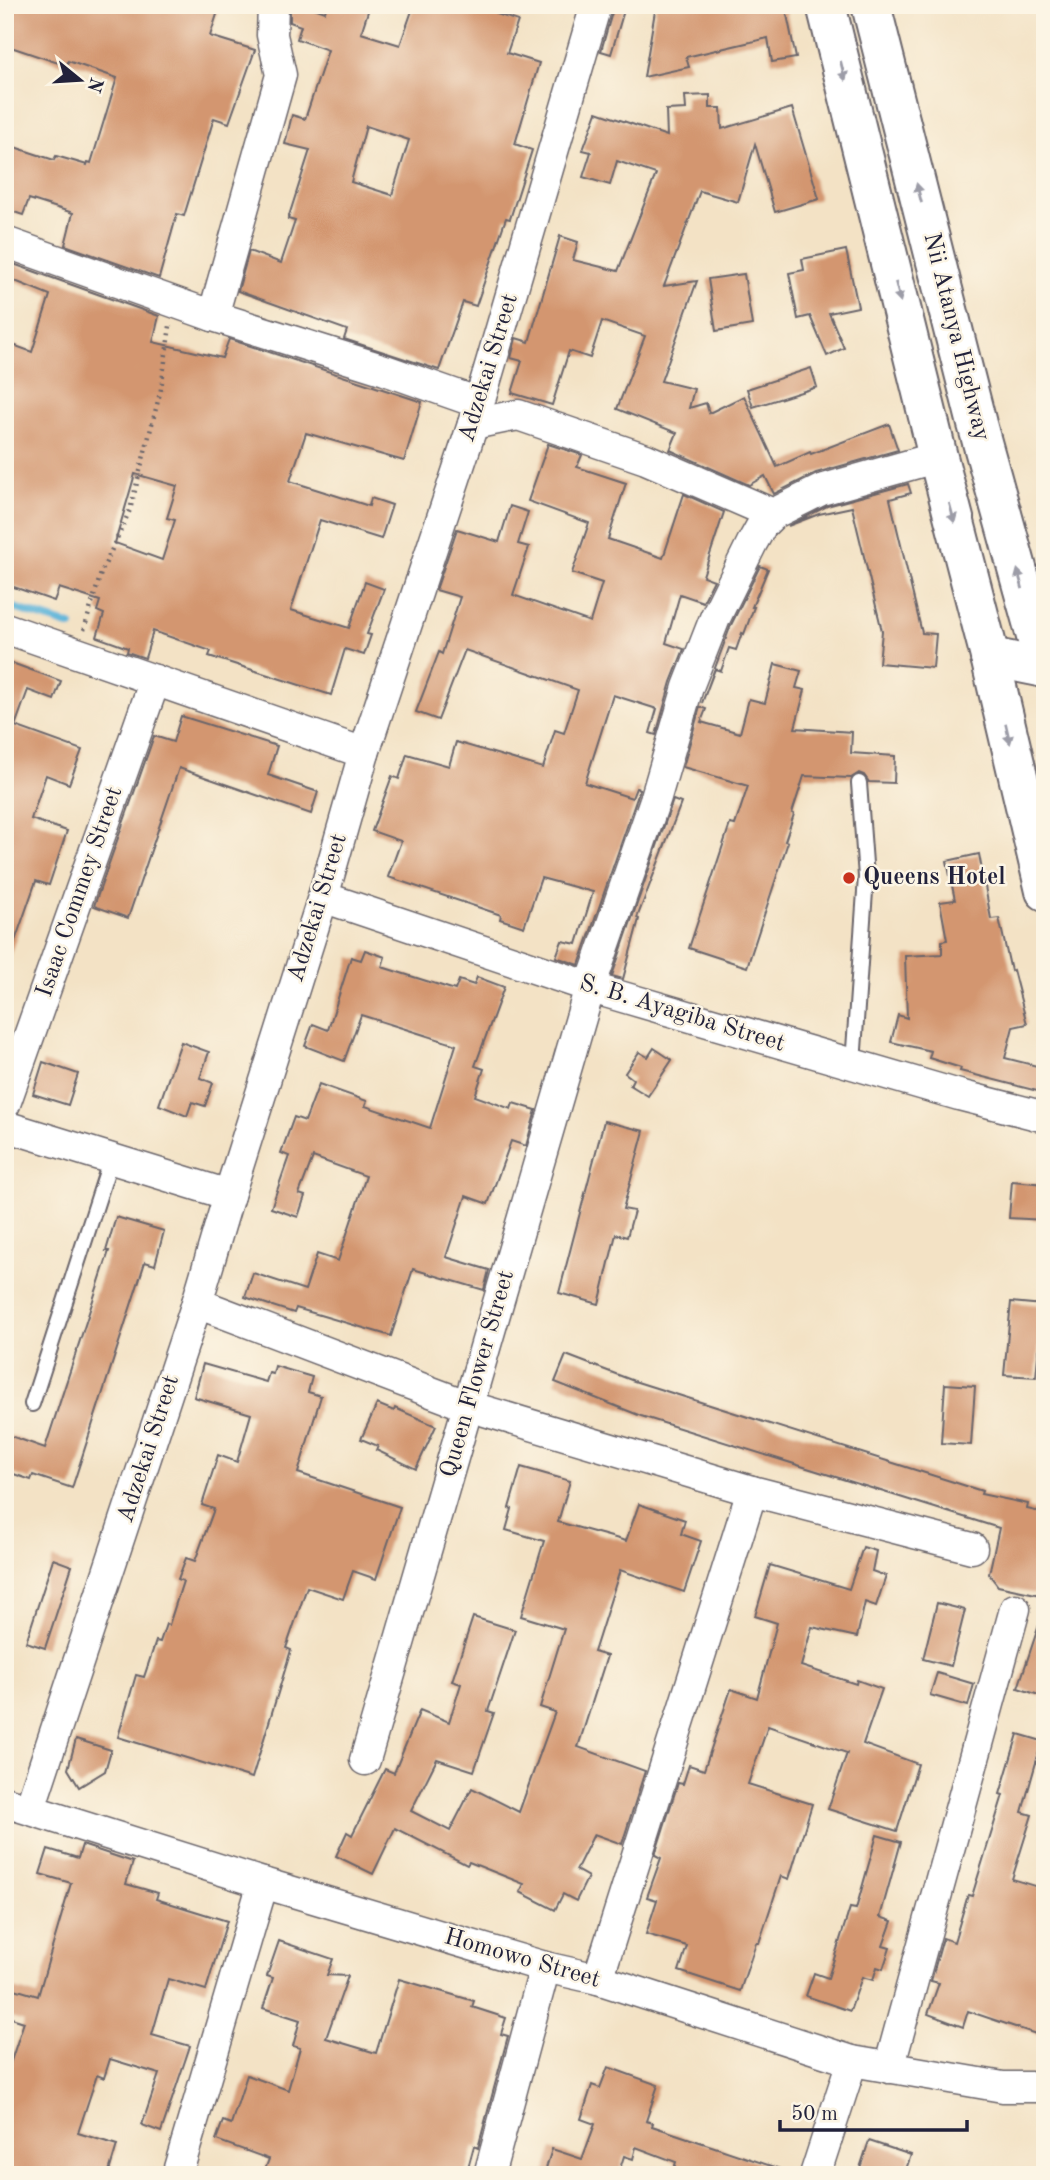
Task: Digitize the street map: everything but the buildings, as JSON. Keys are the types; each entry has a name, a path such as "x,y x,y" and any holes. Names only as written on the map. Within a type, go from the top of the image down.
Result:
{"main road":[{"path":"826,5 990,657 1045,891"},
{"name":"Nii Atanya Highway","path":"871,5 977,424 1045,668"},
{"path":"990,657 1045,668"}],"street":[{"path":"213,316 281,75 272,35 273,5"},
{"name":"Adzekai Street","path":"18,1805 197,1303 323,897 364,753 476,413 596,5"},
{"path":"5,242 213,316 385,370 476,413 518,415 646,459 773,513 821,490 938,457"},
{"name":"Queen Flower Street","path":"365,1760 590,987 656,797 688,687 727,593 757,534 773,513"},
{"path":"5,628 364,753"},
{"name":"Isaac Commey Street","path":"5,1104 155,680"},
{"name":"S. B. Ayagiba Street","path":"323,897 590,987 1045,1117"},
{"path":"5,1126 229,1195"},
{"path":"197,1303 468,1406 752,1491 972,1548"},
{"path":"598,1979 752,1491"},
{"path":"890,2068 1015,1609"},
{"name":"Homowo Street","path":"18,1805 262,1883 598,1979 852,2061 1003,2087 1045,2087"},
{"path":"177,2175 262,1883"},
{"path":"489,2175 545,1966"},
{"path":"815,2175 852,2061"}],"lane":[{"path":"853,1064 866,877 859,783"},
{"path":"32,1404 111,1159"}],"path":[{"path":"77,653 101,573 130,510 162,389 173,301"}],"waterway":[{"path":"5,605 71,626"}],"place":[{"name":"Queens Hotel","path":"849,878"}]}
